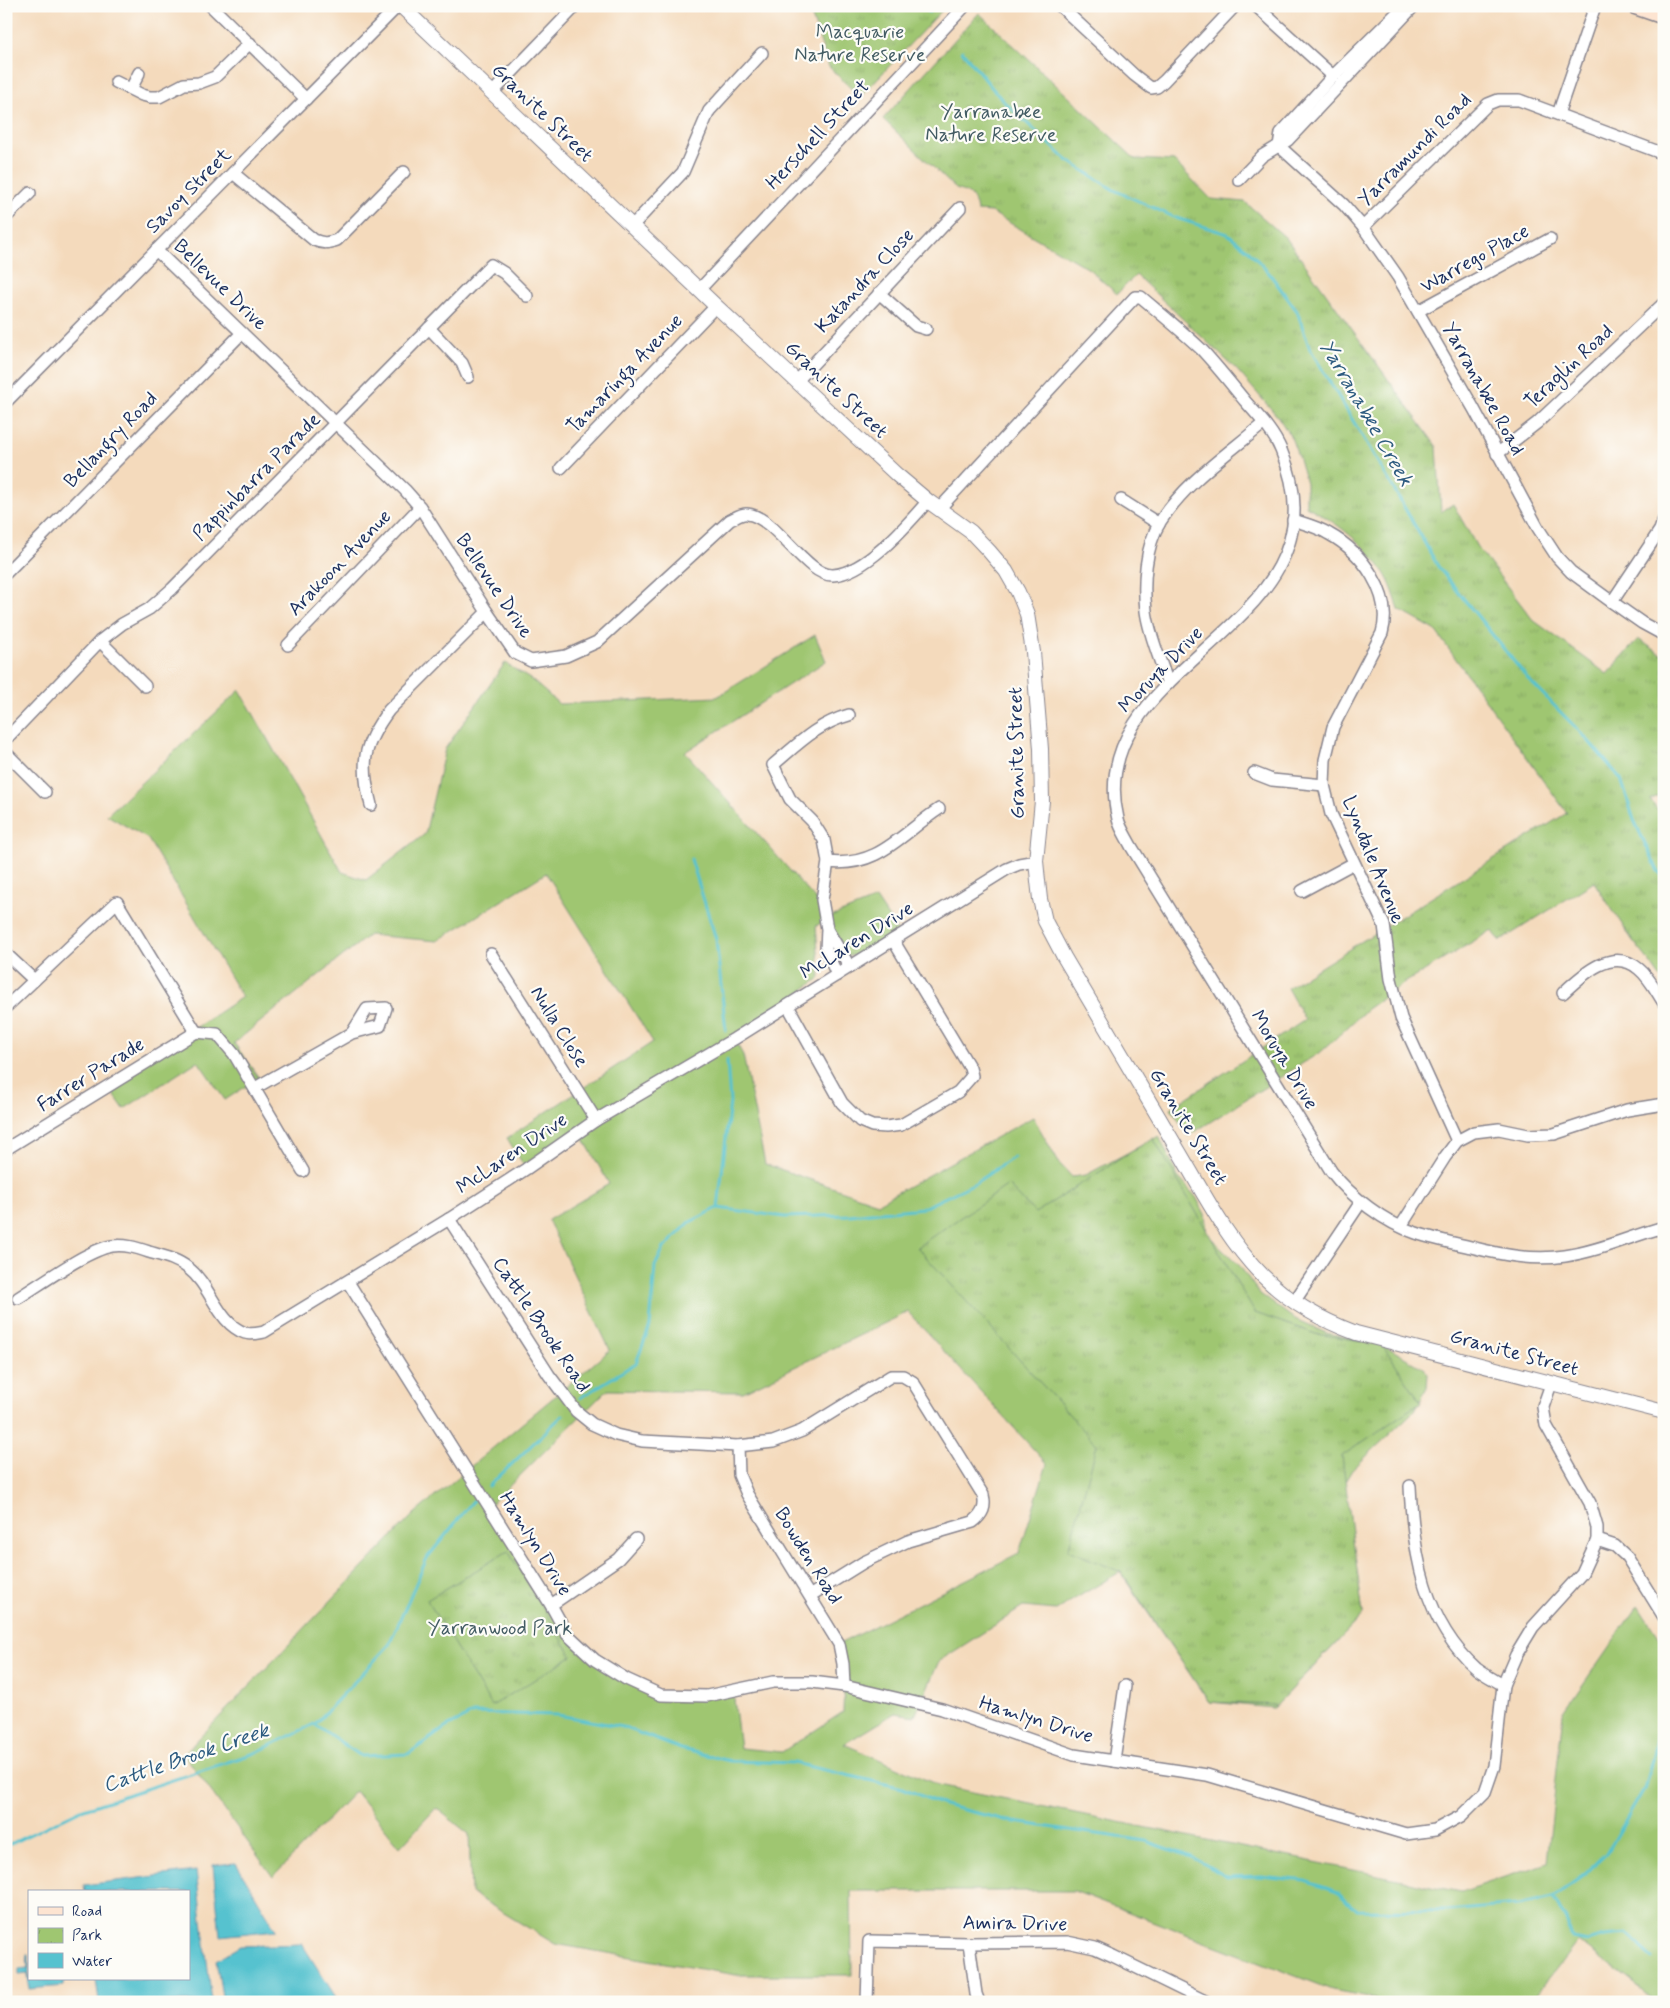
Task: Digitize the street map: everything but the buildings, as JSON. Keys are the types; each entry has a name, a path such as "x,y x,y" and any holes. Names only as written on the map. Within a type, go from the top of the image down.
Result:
{"main road":[{"path":"1635,6 1664,16"}],"street":[{"path":"211,6 306,99"},
{"path":"492,93 576,6"},
{"name":"Herschell Street","path":"699,290 965,6"},
{"path":"1060,6 1134,75 1151,88 1157,87 1164,81 1235,6"},
{"path":"1256,6 1333,76"},
{"path":"1279,146 1281,133 1333,76 1404,6"},
{"path":"1239,180 1262,156 1288,140 1414,6"},
{"path":"1558,114 1595,6"},
{"name":"Granite Street","path":"406,8 492,93 716,306 916,491 971,532 990,550 1006,572 1018,592 1027,614 1034,652 1041,749 1042,801 1036,861 1040,899 1045,921 1064,957 1209,1202 1237,1244 1262,1275 1294,1302 1322,1319 1356,1332 1664,1412"},
{"name":"Savoy Street","path":"6,402 306,99 406,8"},
{"path":"116,82 150,97 159,97 184,84 209,80 223,71 250,43"},
{"path":"632,226 684,172 708,111 762,53"},
{"path":"131,89 139,73"},
{"name":"Yarramundi Road","path":"1363,227 1488,104 1498,100 1519,100 1664,154"},
{"name":"Yarranabee Road","path":"1279,146 1344,205 1363,227 1398,277 1538,528 1557,557 1571,572 1612,602 1664,635"},
{"path":"233,173 314,240 328,243 337,240 404,172"},
{"path":"6,217 30,193"},
{"name":"Katandra Close","path":"797,381 960,208"},
{"name":"Warrego Place","path":"1418,311 1550,239"},
{"name":"Bellevue Drive","path":"156,250 406,490 420,507 515,653 531,661 566,656 598,642 730,520 746,513 759,517 816,569 832,575 848,571 879,552 915,515 933,505"},
{"name":"Pappinbarra Parade","path":"6,739 100,641 122,624 149,608 172,589 491,265 504,273 527,296"},
{"path":"879,293 916,326 926,329"},
{"name":"Moruya Drive","path":"933,505 1135,297 1141,296 1201,349 1264,423 1280,448 1288,471 1293,498 1293,520 1289,542 1280,565 1267,588 1250,607 1144,709 1130,730 1118,754 1114,774 1114,794 1118,821 1131,846 1313,1143 1341,1185 1361,1202 1401,1226 1429,1237 1513,1256 1538,1258 1598,1250 1664,1227"},
{"name":"Teraglin Road","path":"1497,454 1537,423 1664,303"},
{"name":"Tamaringa Avenue","path":"561,468 716,306"},
{"path":"429,328 462,362 468,377"},
{"name":"Bellangry Road","path":"6,574 242,333"},
{"path":"1168,684 1146,613 1146,568 1159,524 1174,503 1191,485 1264,423"},
{"path":"915,515 916,491"},
{"path":"1121,500 1159,524"},
{"name":"Arakoon Avenue","path":"288,645 420,507"},
{"path":"1612,602 1660,530 1664,519"},
{"name":"Lyndale Avenue","path":"1293,520 1330,534 1356,554 1381,593 1385,611 1382,633 1333,728 1325,760 1324,785 1331,814 1384,925 1391,979 1401,1018 1458,1141"},
{"path":"371,805 365,782 364,763 368,746 377,727 389,710 487,612"},
{"path":"100,641 145,686"},
{"path":"837,975 826,950 827,929 822,900 828,862 824,840 818,830 790,799 772,765 814,731 831,720 849,715"},
{"path":"6,754 46,792"},
{"path":"1254,773 1272,780 1324,785"},
{"path":"828,862 844,864 868,859 895,844 922,820 939,809"},
{"name":"McLaren Drive","path":"18,1298 93,1252 112,1246 131,1246 174,1259 189,1268 203,1282 222,1314 234,1327 247,1334 264,1332 449,1219 526,1169 596,1120 734,1039 1007,869 1019,864 1036,861"},
{"path":"1302,891 1354,863"},
{"path":"6,1007 116,902 196,1032 217,1034 234,1054 303,1170"},
{"path":"827,929 850,967"},
{"path":"788,1006 842,1103 860,1121 872,1126 901,1125 958,1092 967,1084 972,1076 970,1068 893,940"},
{"path":"6,954 34,980"},
{"name":"Nulla Close","path":"490,954 596,1120"},
{"path":"1563,994 1596,965 1618,961 1630,962 1640,969 1664,1003"},
{"name":"Farrer Parade","path":"6,1149 196,1032"},
{"path":"255,1088 352,1033"},
{"path":"1401,1226 1444,1157 1458,1141 1474,1132 1485,1129 1499,1129 1535,1135 1554,1134 1626,1110 1664,1104"},
{"path":"1294,1302 1361,1202"},
{"name":"Cattle Brook Road","path":"449,1219 549,1376 576,1411 592,1424 616,1435 642,1441 738,1446 773,1442 802,1431 891,1376 903,1376 913,1382 984,1495 985,1504 982,1515 973,1522 908,1541 864,1562 811,1595"},
{"name":"Hamlyn Drive","path":"348,1282 568,1634 595,1660 626,1679 661,1695 708,1696 773,1682 812,1682 844,1686 942,1709 1074,1755 1207,1775 1406,1834 1435,1830 1461,1816 1486,1792 1494,1766 1503,1685 1516,1655 1533,1627 1582,1573 1597,1540 1595,1514 1546,1425 1543,1407 1551,1384"},
{"name":"Bowden Road","path":"738,1446 739,1475 747,1494 811,1595 839,1644 843,1664 844,1686"},
{"path":"1410,1486 1412,1528 1418,1566 1433,1611 1456,1648 1479,1670 1503,1685"},
{"path":"551,1605 618,1559 636,1539"},
{"path":"1597,1540 1615,1546 1627,1557 1664,1617"},
{"path":"1114,1761 1125,1686"},
{"name":"Amira Drive","path":"867,2002 869,1941 1067,1942 1082,1945 1112,1956 1207,2002"},
{"path":"969,1943 976,1994 979,2002"}],"green space":[{"name":"Macquarie Nature Reserve","path":"805,6 946,6 860,97 829,67 810,11"},
{"name":"Yarranabee Nature Reserve","path":"979,13 1135,159 1174,161 1211,199 1245,202 1286,238 1437,447 1441,512 1453,504 1477,547 1533,620 1607,674 1638,639 1664,656 1664,793 1650,800 1664,818 1664,983 1633,941 1594,882 1500,941 1492,930 1406,982 1367,1009 1322,1051 1188,1136 1171,1108 1305,1020 1287,988 1567,813 1435,630 1399,610 1386,576 1367,551 1338,526 1306,506 1306,483 1291,437 1278,417 1237,370 1136,275 1117,294 1089,269 991,212 977,211 971,196 956,189 883,119"},
{"path":"815,635 826,661 685,752 831,917 816,926 820,978 734,1039 743,1055 765,1164 878,1203 1033,1117 1059,1163 1072,1177 1086,1175 1159,1136 1178,1177 1196,1197 1205,1214 1207,1234 1239,1265 1259,1293 1293,1318 1326,1333 1382,1344 1423,1368 1428,1374 1427,1387 1415,1410 1352,1470 1344,1483 1363,1615 1274,1708 1209,1702 1120,1572 1056,1610 1023,1607 939,1661 915,1716 895,1713 844,1744 938,1785 1461,1892 1547,1863 1563,1713 1638,1605 1664,1645 1664,2002 1659,2002 1578,1941 1530,2002 1379,2002 1375,1998 1332,1990 1074,1891 851,1891 852,1975 736,1975 555,1944 471,1893 469,1834 436,1808 400,1847 355,1791 273,1877 184,1754 414,1514 610,1350 548,1220 609,1184 580,1132 526,1169 507,1138 653,1042 546,873 437,941 369,935 234,1043 259,1078 225,1100 198,1061 124,1109 108,1086 242,997 148,839 107,815 240,690 342,872 366,880 425,834 445,749 505,663 533,681 559,704 717,697","holes":["908,1312 1047,1464 1019,1553 839,1644 844,1686 843,1712 782,1752 740,1748 733,1691 661,1695 595,1660 567,1634 489,1506 607,1390 743,1392"]},
{"path":"876,899 898,932 860,955 847,956 830,924 831,917"},
{"path":"1153,1138 1255,1313 1316,1334 1382,1344 1421,1402 1342,1456 1363,1615 1277,1705 1209,1702 1121,1572 1068,1550 1097,1445 917,1247 1008,1185 1035,1213"},
{"name":"Yarranwood Park","path":"508,1551 572,1656 492,1706 427,1600"}],"water":[{"path":"236,1863 276,1930 220,1936 213,1865"},
{"path":"196,1871 212,2002 99,2002 96,1980 190,1980 190,1890 85,1890 84,1885"},
{"path":"302,1944 339,2002 223,2002 216,1960 240,1946"},
{"path":"28,1968 28,1974 19,1975 19,1969"},
{"path":"28,1980 64,1980 64,1986 29,1989"}],"waterway":[{"path":"925,6 929,12"},
{"name":"Yarranabee Creek","path":"962,51 1002,100 1067,160 1114,190 1176,218 1228,234 1248,250 1269,273 1297,311 1310,349 1439,568 1528,679 1586,738 1621,779 1634,820 1658,871 1664,877"},
{"name":"Cattle Brook Creek","path":"691,859 716,939 726,1031"},
{"name":"Cattle Brook Creek","path":"580,1398 636,1363 650,1326 655,1266 664,1248 690,1222 718,1208 730,1102 727,1060"},
{"name":"Cattle Brook Creek","path":"718,1208 785,1217 849,1215 923,1208 975,1183 1014,1157"},
{"name":"Cattle Brook Creek","path":"489,1486 563,1415"},
{"name":"Cattle Brook Creek","path":"6,1846 81,1810 255,1753 316,1723 389,1645 427,1558 473,1501"},
{"path":"314,1724 361,1756 408,1754 445,1728 474,1713 558,1715 623,1727 681,1749 730,1761 794,1763 903,1788 943,1805 1014,1822 1146,1841 1192,1857 1227,1877 1261,1876 1306,1881 1340,1893 1356,1910 1446,1911 1519,1905 1553,1897 1584,1875 1607,1853 1644,1789 1652,1760 1664,1699"},
{"path":"1553,1897 1566,1921 1572,1938 1587,1941 1604,1936 1627,1934 1653,1958"}]}
